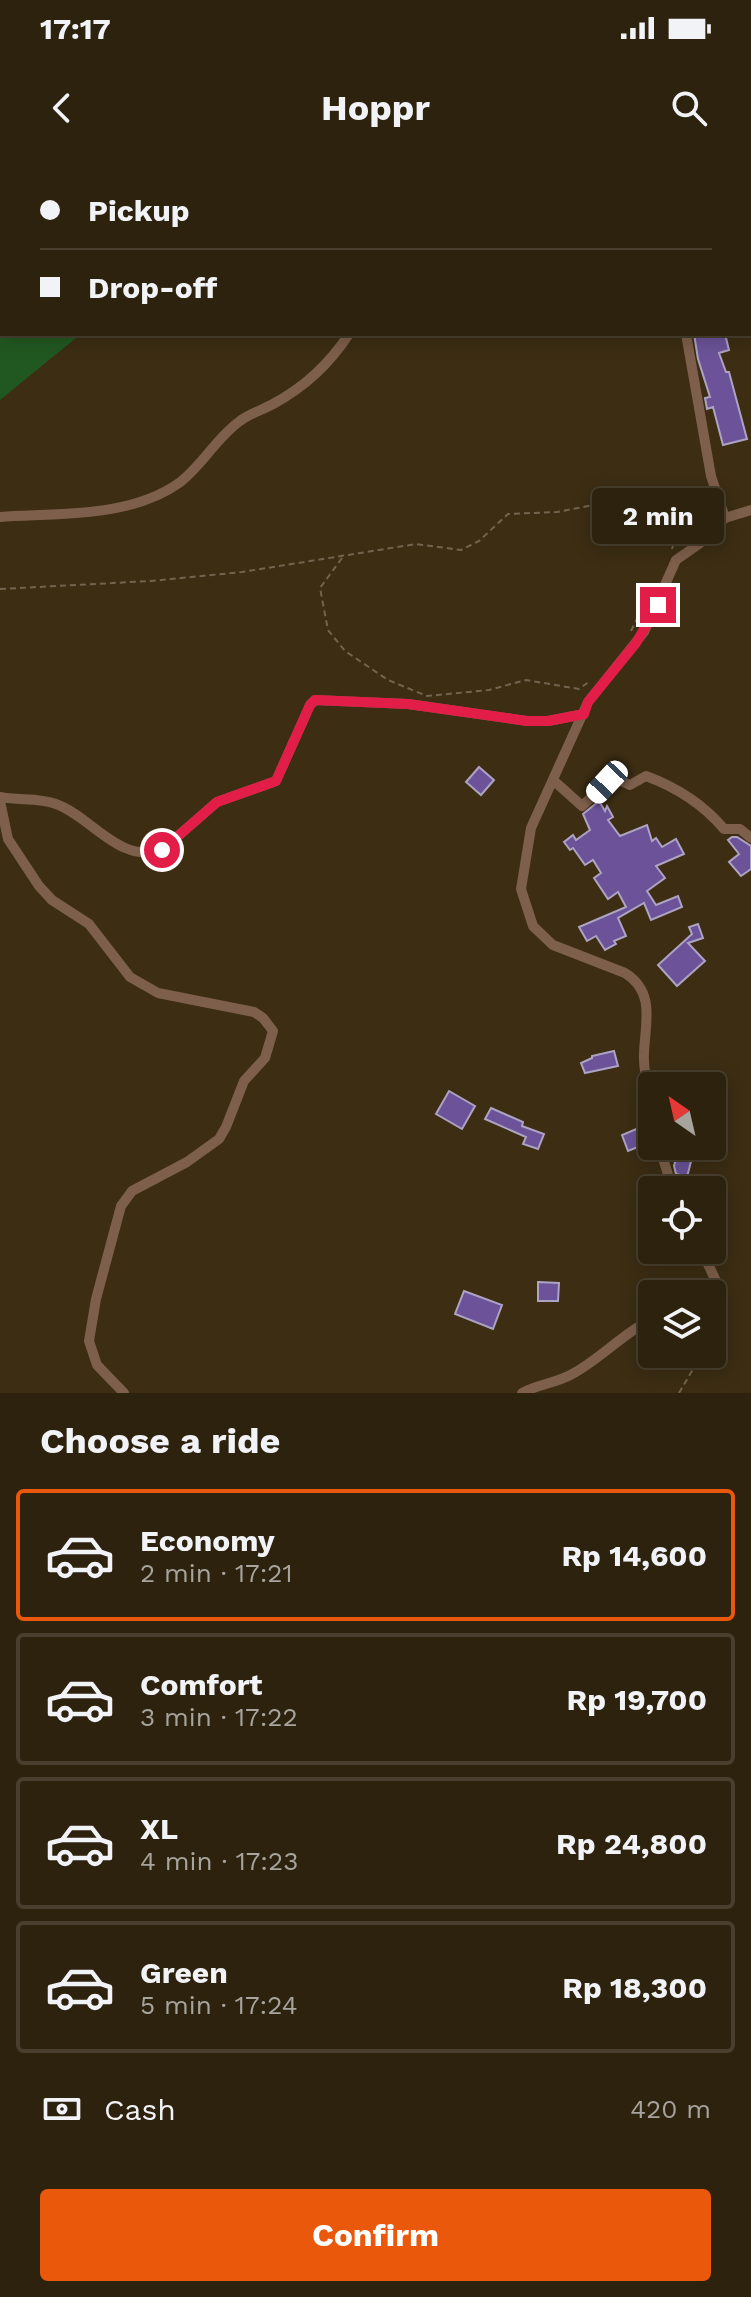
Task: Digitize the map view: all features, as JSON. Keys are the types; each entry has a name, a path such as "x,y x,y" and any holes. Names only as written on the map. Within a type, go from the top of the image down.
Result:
{"street":[{"path":"0,517 99,510 165,492 182,481 240,421 303,385 322,368 347,336"},
{"path":"686,336 711,476 723,514"},
{"path":"645,1072 648,1011 642,989 636,980 625,973 553,945 533,926 521,889 527,844 536,813 588,702 636,643 651,619 676,560 699,544 723,514 751,510"},
{"path":"124,1393 97,1365 89,1341 96,1299 121,1206 132,1191 187,1162 219,1139 244,1081 265,1058 273,1031 254,1012 158,993 130,977 89,924 52,900 39,886 8,839 0,799 55,804 121,847 154,853 166,848 224,798 266,787 276,781 315,700 408,704 527,721 548,721 584,714"},
{"path":"553,780 582,806 611,779 630,785 646,776 681,792 702,806 724,829 740,829 751,838"},
{"path":"522,1393 571,1375 638,1328"}],"path":[{"path":"0,589 151,581 242,572 416,544 461,550 479,541 502,518 519,513 557,512 599,504 723,514"},
{"path":"669,555 675,544 682,513"},
{"path":"342,557 320,588 328,630 345,651 388,680 427,696 489,690 526,680 579,689 596,677"},
{"path":"630,634 657,577"},
{"path":"679,1393 694,1368"}],"green space":[{"path":"0,336 79,336 0,400"}],"building":[{"path":"694,336 726,336 729,350 719,353 726,372 729,372 747,439 723,445 713,407 707,409 705,398 710,397"},
{"path":"479,767 494,780 481,795 466,782"},
{"path":"599,801 605,811 607,806 613,817 608,820 620,836 647,825 652,841 656,838 662,847 676,839 684,854 656,866 665,878 647,891 656,905 678,896 682,907 651,920 644,903 618,918 626,936 614,941 616,944 605,950 596,936 587,941 579,927 626,907 618,892 608,899 594,878 601,873 593,860 585,865 573,848 570,850 564,842 573,835 576,840 590,830 583,814"},
{"path":"732,837 751,846 751,869 741,876 729,862 739,854 728,840"},
{"path":"698,924 703,938 688,943 705,961 677,986 658,965 692,934 689,927"},
{"path":"614,1051 618,1066 585,1073 581,1063 592,1056"},
{"path":"449,1091 475,1106 462,1129 436,1114"},
{"path":"491,1108 523,1122 522,1126 544,1134 538,1149 523,1144 526,1137 485,1119"},
{"path":"638,1128 638,1147 628,1151 622,1135"},
{"path":"676,1160 691,1160 687,1176 676,1174"},
{"path":"538,1282 559,1283 558,1301 538,1301"},
{"path":"464,1291 502,1305 493,1329 455,1314"}],"route":[{"path":"162,850 217,802 273,784 315,700 408,704 527,721 548,721 584,714 588,702 644,632 658,605"}]}
